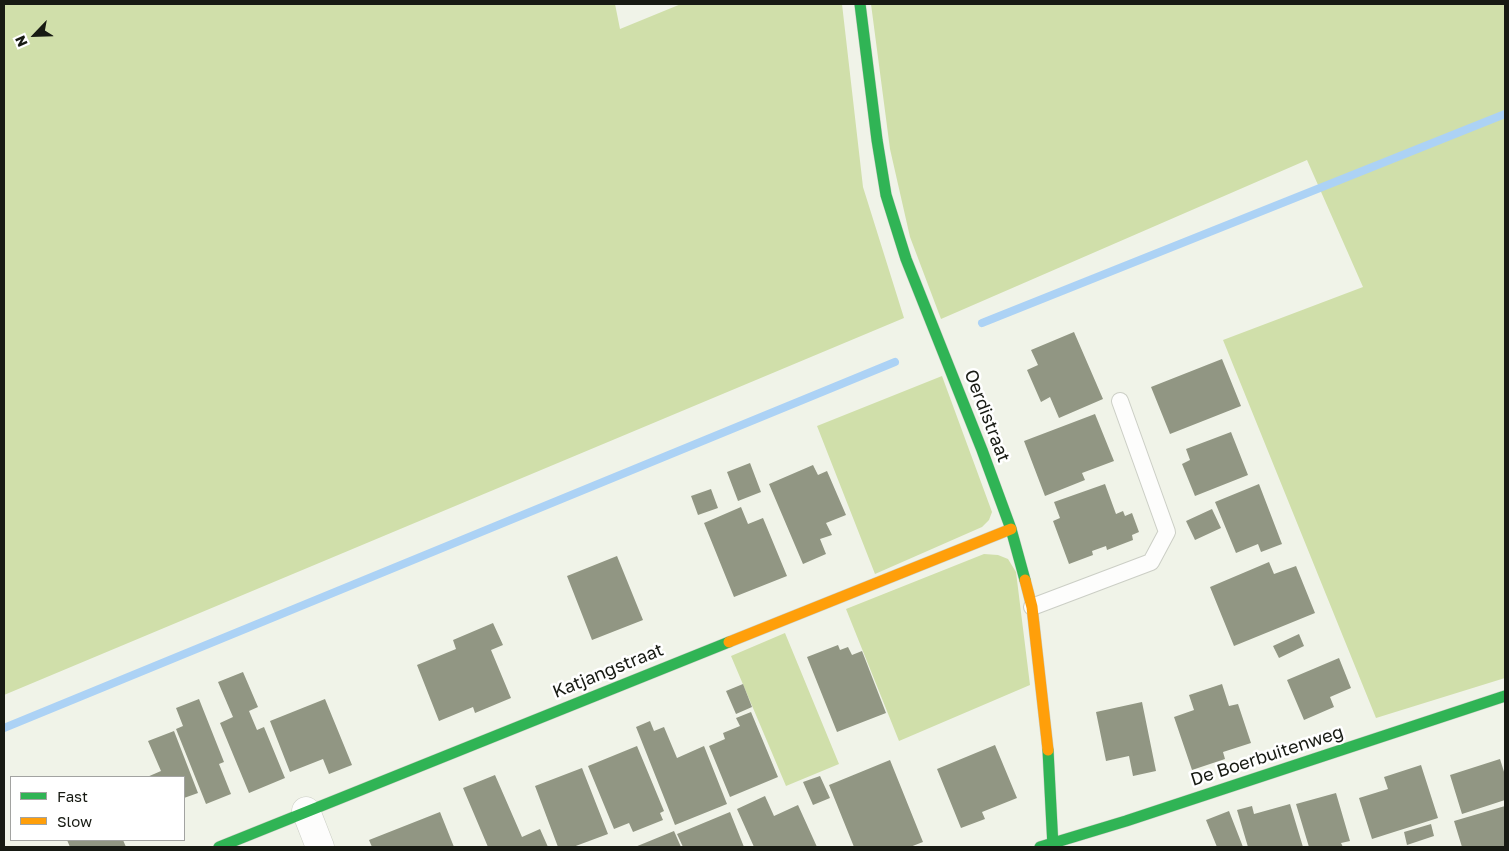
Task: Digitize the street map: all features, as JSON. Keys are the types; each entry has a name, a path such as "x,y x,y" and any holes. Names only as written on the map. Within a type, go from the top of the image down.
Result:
{"street":[{"name":"Oerdistraat","path":"860,4 886,195 906,258 982,450 1010,529 1032,607 1050,766 1053,845"},
{"name":"Katjangstraat","path":"219,847 1010,529"},
{"name":"De Boerbuitenweg","path":"1040,847 1053,845 1505,696"},
{"path":"306,811 320,847"}],"lane":[{"path":"1032,607 1151,562 1167,532 1120,401"}],"green space":[{"path":"4,4 615,4 620,29 681,4 842,4 863,187 904,318 4,695"},
{"path":"871,4 1505,4 1505,678 1376,718 1223,340 1363,287 1307,160 941,319 910,237 890,149"},
{"path":"942,376 992,512 989,520 982,527 875,574 817,426"},
{"path":"984,554 998,555 1008,559 1016,572 1030,685 899,741 846,609"},
{"path":"785,633 839,764 786,786 731,656"}],"building":[{"path":"1074,332 1103,399 1059,418 1050,397 1041,402 1027,370 1038,365 1031,350"},
{"path":"1222,359 1241,406 1170,434 1151,387"},
{"path":"1095,414 1114,461 1082,473 1085,480 1045,496 1024,441"},
{"path":"1231,432 1248,475 1195,496 1182,464 1190,460 1186,449"},
{"path":"750,463 761,492 738,501 727,472"},
{"path":"813,465 818,475 827,471 846,515 826,523 832,535 820,539 826,554 803,564 769,484"},
{"path":"1105,484 1116,514 1123,511 1125,516 1132,513 1139,532 1132,535 1133,540 1107,550 1106,546 1092,551 1093,555 1069,564 1053,521 1060,518 1054,502"},
{"path":"1259,484 1282,544 1261,552 1258,544 1236,553 1215,502"},
{"path":"711,489 718,508 698,515 691,496"},
{"path":"741,507 748,524 763,518 787,576 734,597 704,523"},
{"path":"1212,509 1221,528 1195,540 1186,521"},
{"path":"617,556 643,620 592,640 567,576"},
{"path":"1269,562 1274,574 1296,566 1315,613 1234,646 1210,587"},
{"path":"493,623 503,645 491,650 511,698 475,713 473,707 439,721 417,665 456,649 453,640"},
{"path":"1299,634 1304,646 1279,658 1273,646"},
{"path":"838,645 840,650 848,647 852,655 862,651 886,713 837,732 807,657"},
{"path":"1339,658 1351,688 1330,697 1334,707 1304,720 1287,680"},
{"path":"243,672 258,707 249,711 257,730 264,727 285,778 249,793 220,723 233,717 218,682"},
{"path":"743,684 752,707 736,714 726,691"},
{"path":"1222,684 1229,706 1238,704 1251,743 1223,752 1225,759 1192,770 1174,717 1194,710 1189,695"},
{"path":"199,699 224,762 219,764 231,794 206,804 176,729 183,726 176,708"},
{"path":"325,699 352,765 329,774 323,759 290,772 270,721"},
{"path":"1142,702 1156,771 1133,776 1129,756 1106,761 1096,712"},
{"path":"751,712 778,777 730,797 709,746 725,739 723,733 740,726 736,718"},
{"path":"650,721 654,731 664,727 677,758 704,746 727,804 675,825 636,727"},
{"path":"174,731 198,793 185,798 185,776 149,776 161,771 148,741"},
{"path":"995,745 1017,798 982,812 985,819 961,828 937,769"},
{"path":"637,746 664,811 660,813 663,820 633,832 629,823 614,829 588,766"},
{"path":"1500,759 1505,775 1505,800 1462,814 1450,775"},
{"path":"890,760 923,842 910,847 854,847 829,785"},
{"path":"1421,765 1438,818 1372,839 1359,798 1388,789 1384,777"},
{"path":"582,768 608,834 573,847 558,847 535,786"},
{"path":"495,775 522,837 540,829 548,847 488,847 463,788"},
{"path":"820,776 830,798 813,805 803,782"},
{"path":"1336,793 1350,841 1341,843 1343,847 1309,847 1296,804"},
{"path":"765,796 774,816 798,805 817,847 754,847 737,809"},
{"path":"1290,804 1303,847 1248,847 1237,810 1252,806 1254,814"},
{"path":"1505,806 1505,846 1462,847 1454,821"},
{"path":"1229,811 1243,847 1217,847 1206,820"},
{"path":"440,812 454,847 372,847 369,840"},
{"path":"730,812 744,847 683,847 677,834"},
{"path":"1431,824 1434,836 1407,845 1404,832"},
{"path":"674,831 681,847 635,847"},
{"path":"67,841 123,841 126,847 70,847"}],"waterway":[{"path":"982,323 1505,114"},
{"path":"4,728 895,362"}],"traffic: fast":[{"path":"860,4 886,195 906,259 982,450 1011,529 1025,580"},
{"path":"219,847 729,642"},
{"path":"1040,847 1126,821 1505,696"},
{"path":"1048,750 1053,847"}],"traffic: slow":[{"path":"729,642 1011,529"},
{"path":"1025,580 1032,607 1048,750"}]}
